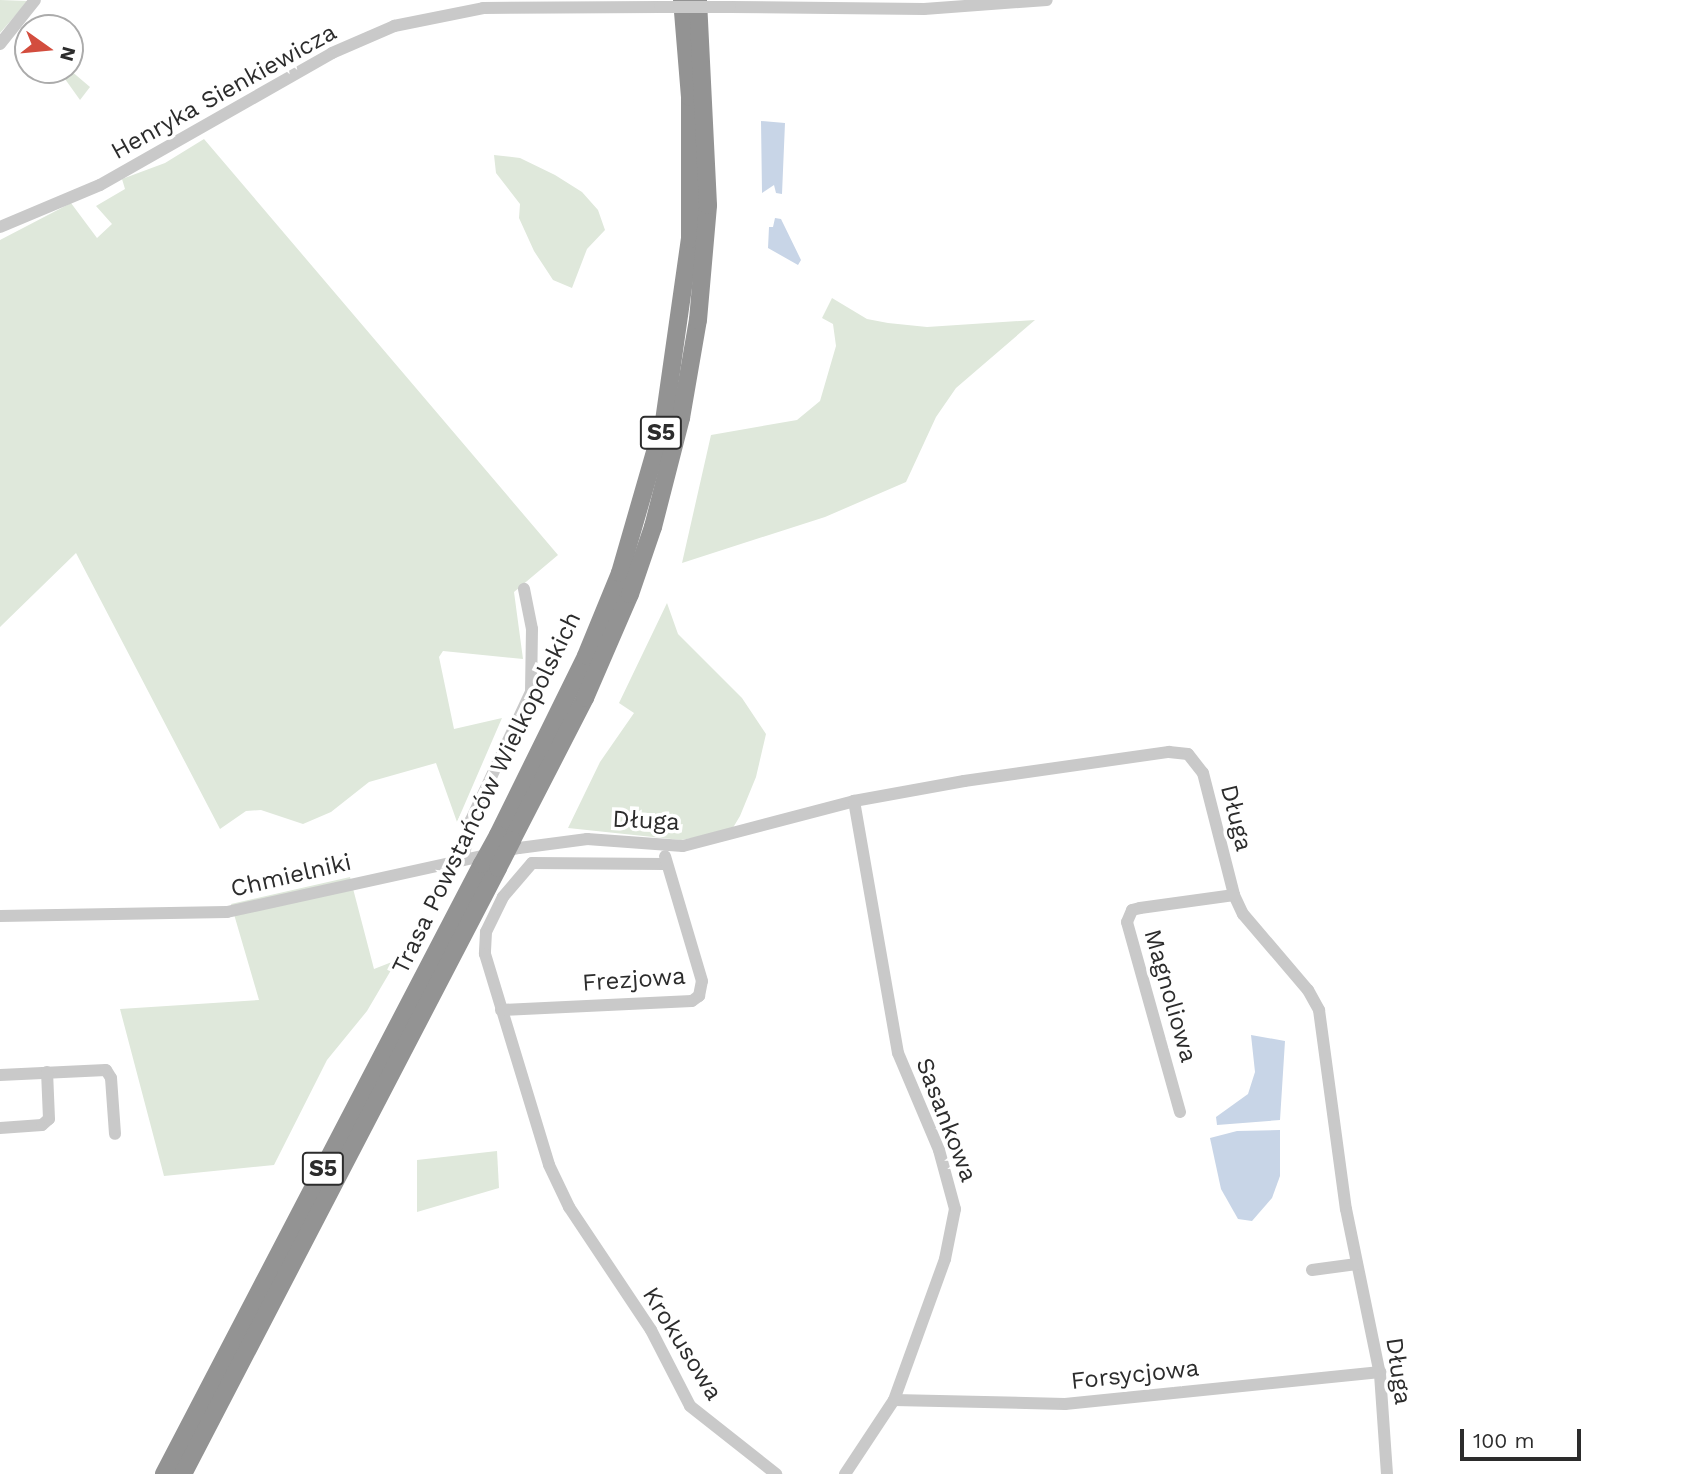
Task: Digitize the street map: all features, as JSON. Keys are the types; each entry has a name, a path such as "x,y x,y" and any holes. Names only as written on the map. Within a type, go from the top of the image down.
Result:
{"highway":[{"name":"Trasa Powstańców Wielkopolskich","path":"505,837 620,573 664,421 690,239 690,110 682,0"},
{"name":"Trasa Powstańców Wielkopolskich","path":"183,1474 505,837 585,698 630,594 681,418 698,320 708,205 705,68 698,0"},
{"name":"Trasa Powstańców Wielkopolskich","path":"164,1474 490,866"}],"street":[{"path":"0,44 35,0"},
{"name":"Henryka Sienkiewicza","path":"0,227 100,185 332,54 394,26 484,8 851,9 1046,0"},
{"path":"463,860 471,820 531,692 532,629 524,589"},
{"name":"Długa","path":"587,839 665,846 710,841 854,801 964,780 1169,752 1188,754 1203,773 1234,895 1242,914 1308,990 1319,1010 1357,1264 1380,1372 1387,1474"},
{"name":"Sasankowa","path":"845,1474 894,1400 950,1244 956,1209 939,1150 898,1053 854,801"},
{"name":"Chmielniki","path":"0,916 227,912 463,860 587,839"},
{"name":"Frezjowa","path":"501,1010 692,1001 702,981 665,864 665,846"},
{"name":"Krokusowa","path":"665,864 533,863 515,878 486,932 485,954 555,1179 591,1244 652,1330 690,1406 776,1474"},
{"name":"Magnoliowa","path":"1181,1112 1127,922 1132,910 1234,895"},
{"path":"0,1075 106,1070 111,1078 115,1133"},
{"path":"0,1128 42,1125 49,1119 47,1072"},
{"path":"1312,1270 1357,1264"},
{"name":"Forsycjowa","path":"894,1400 1065,1404 1380,1372"}],"shaded area":[{"path":"0,0 28,1 14,14 0,33"},
{"path":"84,82 90,87 80,100 69,84"},
{"path":"204,139 558,555 514,592 523,659 443,651 439,657 454,729 502,718 457,822 436,763 369,782 331,812 303,824 261,810 246,811 220,829 76,553 0,627 0,240 71,203 97,238 112,224 96,206 125,189 122,179 165,163"},
{"path":"494,155 520,158 555,175 582,192 598,210 605,230 587,249 572,288 553,280 534,251 519,218 520,204 496,173"},
{"path":"832,298 867,319 888,323 927,327 1035,320 956,388 936,417 906,482 825,517 682,563 711,435 797,420 820,401 836,346 833,324 822,318"},
{"path":"667,603 678,634 742,698 766,734 756,777 740,816 731,831 681,840 568,828 600,762 634,713 619,703"},
{"path":"350,877 374,969 397,960 367,1011 327,1060 274,1165 164,1176 120,1009 259,1000 231,904"},
{"path":"497,1151 499,1188 417,1212 417,1160"}],"water":[{"path":"761,121 785,123 782,194 776,193 774,185 762,193"},
{"path":"775,218 781,219 801,260 798,265 768,248 769,227 773,227"},
{"path":"1251,1035 1285,1041 1280,1120 1217,1125 1216,1117 1248,1094 1255,1072"},
{"path":"1280,1130 1280,1176 1272,1198 1252,1221 1238,1219 1221,1189 1210,1138 1237,1131"}]}
